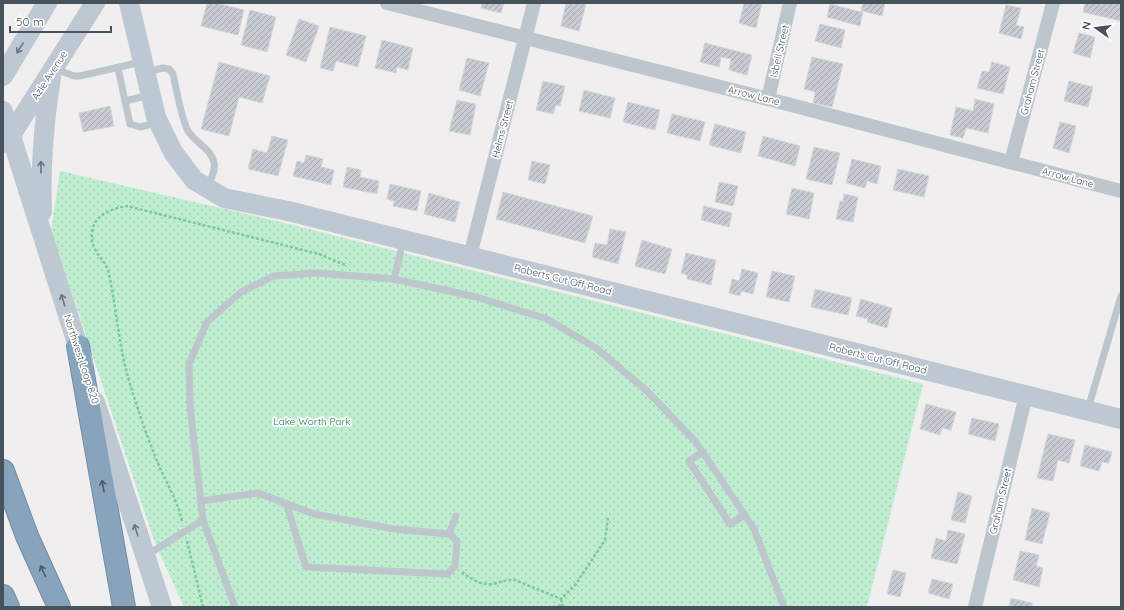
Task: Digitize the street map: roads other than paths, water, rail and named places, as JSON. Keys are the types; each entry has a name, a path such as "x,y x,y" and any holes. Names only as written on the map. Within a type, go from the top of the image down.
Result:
{"highway":[{"path":"78,346 124,607"},
{"path":"3,471 27,536 59,607"},
{"path":"3,596 8,607"}],"street":[{"path":"3,76 47,3"},
{"name":"Azle Avenue","path":"7,141 52,68 95,3"},
{"name":"Roberts Cut Off Road","path":"130,3 158,122 173,152 194,180 224,198 288,211 1121,419"},
{"name":"Arrow Lane","path":"387,3 768,99 1121,191"},
{"name":"Helms Street","path":"470,256 534,3"},
{"name":"Isbell Street","path":"768,99 790,3"},
{"name":"Graham Street","path":"1011,162 1053,3"},
{"path":"43,234 41,158 45,114 52,68"},
{"name":"Northwest Loop 820","path":"3,111 7,141 43,234 162,607"},
{"name":"Graham Street","path":"975,607 1026,395"}],"lane":[{"path":"52,68 74,76 118,68 144,67 169,69 173,74 187,129 194,140 209,153 214,162 214,170 208,188"},
{"path":"118,68 130,124 140,127 158,122"},
{"path":"125,101 151,95"},
{"path":"394,278 404,240"},
{"path":"235,607 203,520 190,406 189,364 207,322 241,292 274,276 317,273 394,278 476,297 548,319 596,348 646,390 696,442 754,529 784,607"},
{"path":"1087,411 1121,296"},
{"path":"703,452 689,461 730,524 745,515"},
{"path":"201,501 258,493 286,503 314,514 346,522 394,529 449,534 457,541 455,566 447,574 306,567 286,503"},
{"path":"449,534 456,516"},
{"path":"145,556 203,520"}],"park label":[{"name":"Lake Worth Park","path":"312,421"}]}
